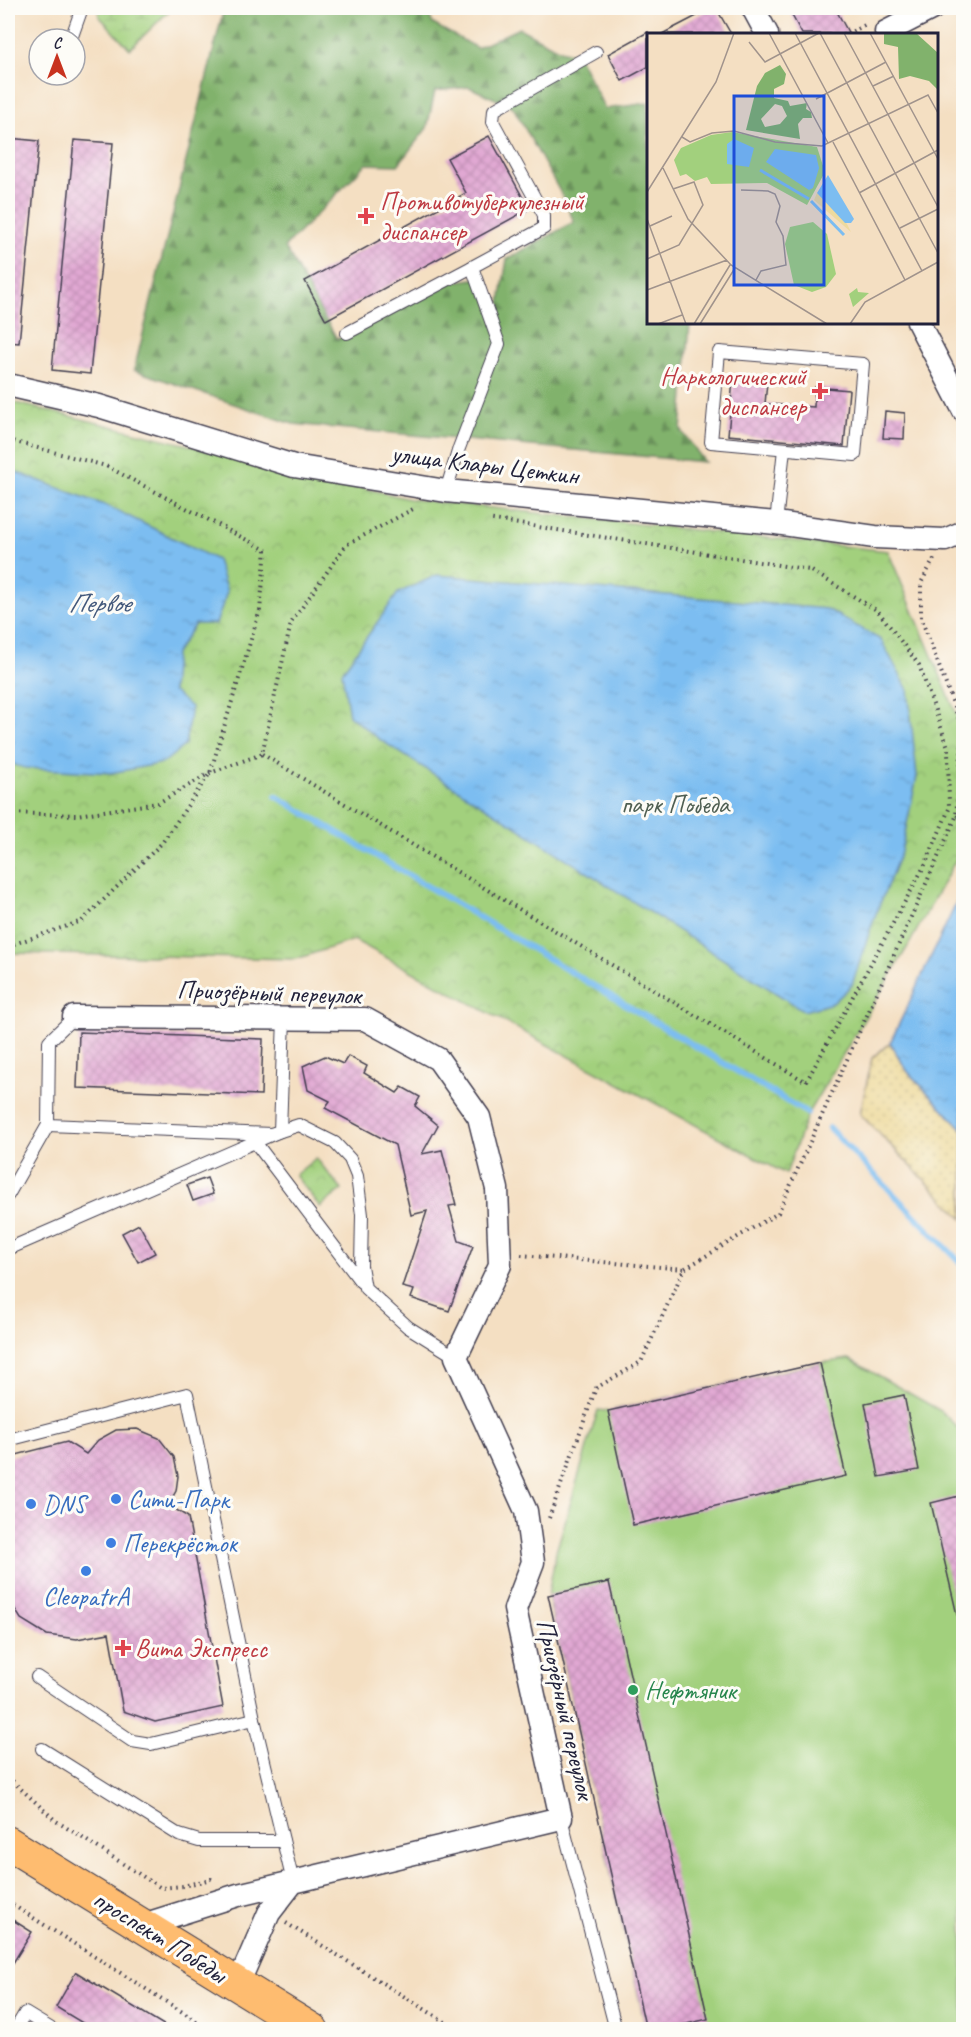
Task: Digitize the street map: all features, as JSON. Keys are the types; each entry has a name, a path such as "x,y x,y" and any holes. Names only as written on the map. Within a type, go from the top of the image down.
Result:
{"main road":[{"name":"проспект Победы","path":"8,1845 143,1924 312,2030"}],"street":[{"path":"753,8 766,33"},
{"path":"886,32 933,8"},
{"path":"919,324 963,411"},
{"name":"улица Клары Цеткин","path":"8,385 99,406 294,466 446,492 776,524 875,537 954,536"},
{"name":"Приозёрный переулок","path":"74,1017 364,1020 438,1059 479,1117 497,1188 500,1265 456,1356 526,1511 533,1562 515,1609 561,1818"},
{"path":"143,1924 238,1895 561,1818"},
{"path":"238,1984 269,1913 293,1882"}],"lane":[{"path":"75,27 82,8"},
{"path":"347,333 543,228 544,215 493,122 494,110 596,52"},
{"path":"446,492 459,448 499,344 472,267"},
{"path":"718,352 863,364 855,455 784,449 711,442 718,352"},
{"path":"776,524 784,449"},
{"path":"8,1195 48,1125 49,1041 74,1017"},
{"path":"280,1131 284,1018"},
{"path":"48,1125 271,1134 299,1125 335,1143 350,1159 357,1176 362,1215 361,1266 365,1287"},
{"path":"8,1249 280,1131"},
{"path":"255,1142 365,1287 408,1327 456,1356"},
{"path":"8,1440 187,1394 254,1719 293,1882"},
{"path":"37,1677 132,1740 151,1744 254,1719"},
{"path":"42,1749 179,1835 199,1841 283,1841"},
{"path":"561,1818 616,2030"},
{"path":"15,2030 25,2013 53,2030"}],"path":[{"path":"8,440 106,466 266,550 260,610 210,773 162,843 82,921 14,944 8,958"},
{"path":"262,754 291,623 346,545 414,508 425,510"},
{"path":"262,754 806,1082 926,863 949,809 948,747 919,665 878,611 810,570 482,518"},
{"path":"549,1519 596,1388 641,1362 684,1269 778,1213 956,817 963,730 921,618 921,583 954,536"},
{"path":"8,813 77,815 158,804 210,773 262,754"},
{"path":"956,817 963,810"},
{"path":"499,1253 684,1269"},
{"path":"8,1902 211,2030"}],"green space":[{"path":"99,8 172,8 130,49 99,16"},
{"name":"Противотуберкулезный диспансер","path":"224,8 426,8 433,24 477,48 519,28 560,50 578,55 605,109 647,103 647,324 690,324 681,430 705,462 293,424 134,370","holes":["469,87 513,107 564,199 574,222 507,259 498,315 486,277 437,284 337,339 285,247 366,164 398,165 427,128 435,91"]},
{"name":"парк Победa","path":"8,401 409,499 888,551 963,730 963,847 907,948 808,1113 786,1174 354,940 296,959 8,953"},
{"path":"316,1158 342,1190 320,1207 295,1175"},
{"name":"Нефтяник","path":"849,1359 941,1411 963,1433 963,2029 646,2029 548,1595 556,1552 598,1410 608,1411 820,1363"}],"sand":[{"path":"890,1043 908,1072 963,1130 963,1219 860,1114 872,1058"}],"water":[{"name":"Первое","path":"8,469 110,507 217,560 227,592 216,624 195,624 175,654 172,691 191,707 185,745 163,763 111,773 25,768 8,763"},
{"path":"437,575 827,609 881,640 908,690 917,776 901,852 873,921 852,985 833,1003 804,1011 379,739 349,715 342,672 398,593"},
{"path":"963,889 963,1130 908,1072 890,1043"}],"building":[{"path":"716,8 730,33 664,33"},
{"path":"788,8 835,8 848,33 801,33"},
{"path":"648,32 647,68 622,81 608,54"},
{"path":"489,136 529,209 326,320 305,281 466,193 447,158"},
{"path":"8,138 39,141 19,343 8,342"},
{"path":"74,140 113,143 90,374 52,370"},
{"path":"733,380 767,382 765,404 814,407 815,387 849,390 844,446 728,435"},
{"path":"885,411 905,413 904,439 883,438"},
{"path":"79,1032 263,1039 261,1095 77,1088"},
{"path":"325,1056 343,1064 348,1056 367,1066 364,1073 397,1093 402,1087 420,1097 415,1106 438,1125 422,1154 442,1150 456,1205 449,1206 459,1241 473,1246 449,1311 411,1298 414,1290 402,1287 427,1211 411,1215 395,1145 325,1108 330,1101 308,1090 303,1066"},
{"path":"207,1178 213,1194 193,1201 187,1185"},
{"path":"139,1224 155,1253 138,1262 122,1233"},
{"path":"820,1363 846,1476 633,1525 608,1411"},
{"path":"904,1395 919,1470 879,1477 865,1403"},
{"path":"137,1429 159,1438 174,1457 178,1476 176,1491 168,1505 188,1517 223,1707 155,1722 123,1711 109,1633 77,1639 47,1635 21,1619 8,1598 8,1457 67,1442 86,1454 98,1440 116,1430"},
{"path":"963,1495 963,1614 957,1615 931,1503"},
{"path":"609,1582 708,2019 660,2030 646,2030 548,1595"},
{"path":"8,1917 32,1932 8,1971"},
{"path":"76,1972 172,2030 94,2030 56,2007"}],"waterway":[{"path":"276,796 807,1113"},
{"path":"829,1128 964,1266"}],"place":[{"name":"Противотуберкулезный диспансер","path":"366,216"},
{"name":"Наркологический диспансер","path":"820,391"},
{"name":"Сити-Парк","path":"116,1499"},
{"name":"DNS","path":"31,1504"},
{"name":"Перекрёсток","path":"111,1543"},
{"name":"CleopatrA","path":"86,1571"},
{"name":"Вита Экспресс","path":"123,1648"},
{"name":"Нефтяник","path":"633,1690"}]}
